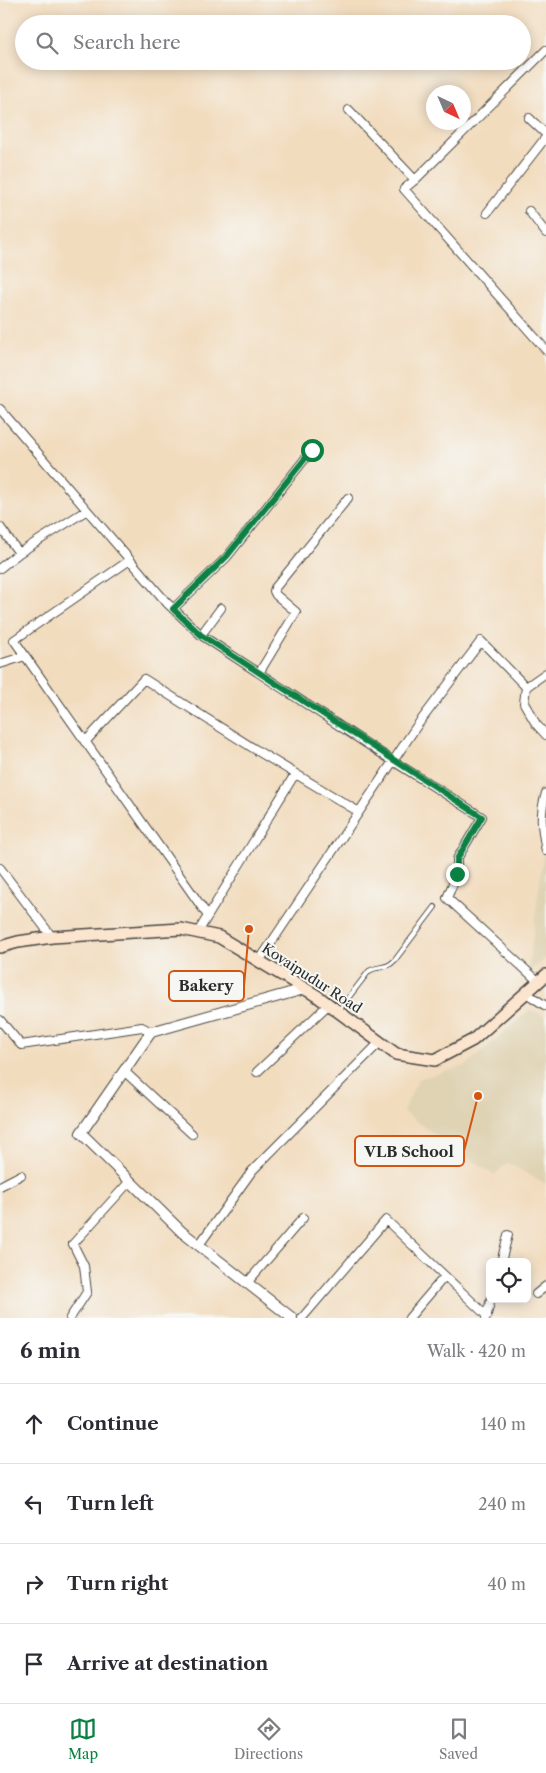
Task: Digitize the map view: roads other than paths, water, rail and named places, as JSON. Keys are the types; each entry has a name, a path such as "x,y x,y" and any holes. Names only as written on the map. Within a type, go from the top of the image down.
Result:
{"main road":[{"name":"Kovaipudur Road","path":"0,947 52,936 181,929 219,937 304,989 396,1054 435,1060 473,1040 542,979"}],"street":[{"path":"531,65 546,50"},
{"path":"526,70 404,189 546,350"},
{"path":"349,110 415,180"},
{"path":"487,213 546,135 529,118"},
{"path":"529,211 546,233"},
{"path":"0,409 173,609 201,635 482,817 457,859 457,874 447,898 542,979"},
{"path":"173,609 227,556 312,450"},
{"path":"259,673 296,612 276,595 274,592 275,588 348,498"},
{"path":"0,568 87,510"},
{"path":"0,527 20,553"},
{"path":"130,560 14,640 208,916"},
{"path":"201,635 221,608"},
{"path":"258,961 416,727 481,641 526,687"},
{"path":"0,664 25,656"},
{"path":"546,673 526,687 524,704 536,724 546,735"},
{"path":"86,742 144,679 359,812"},
{"path":"198,932 296,774"},
{"path":"546,793 541,808 541,823 546,851"},
{"path":"0,868 52,936"},
{"path":"292,1318 182,1232 81,1133 151,1032 304,989"},
{"path":"526,994 546,1006"},
{"path":"256,1072 328,1005"},
{"path":"0,1020 21,1045 142,1027 151,1032"},
{"path":"199,1245 252,1171 380,1042"},
{"path":"124,1071 192,1134"},
{"path":"0,1186 21,1176"},
{"path":"70,1318 87,1292 84,1266 72,1244 130,1181"},
{"path":"247,1283 303,1218"},
{"path":"302,1318 386,1220 486,1317 490,1303"},
{"path":"502,1258 508,1235"},
{"path":"409,1318 445,1276"},
{"path":"536,1294 546,1286"}],"lane":[{"path":"338,1012 369,971 386,967 395,960 435,907"}],"place":[{"name":"Bakery","path":"249,929"},
{"name":"VLB School","path":"478,1096"}]}
